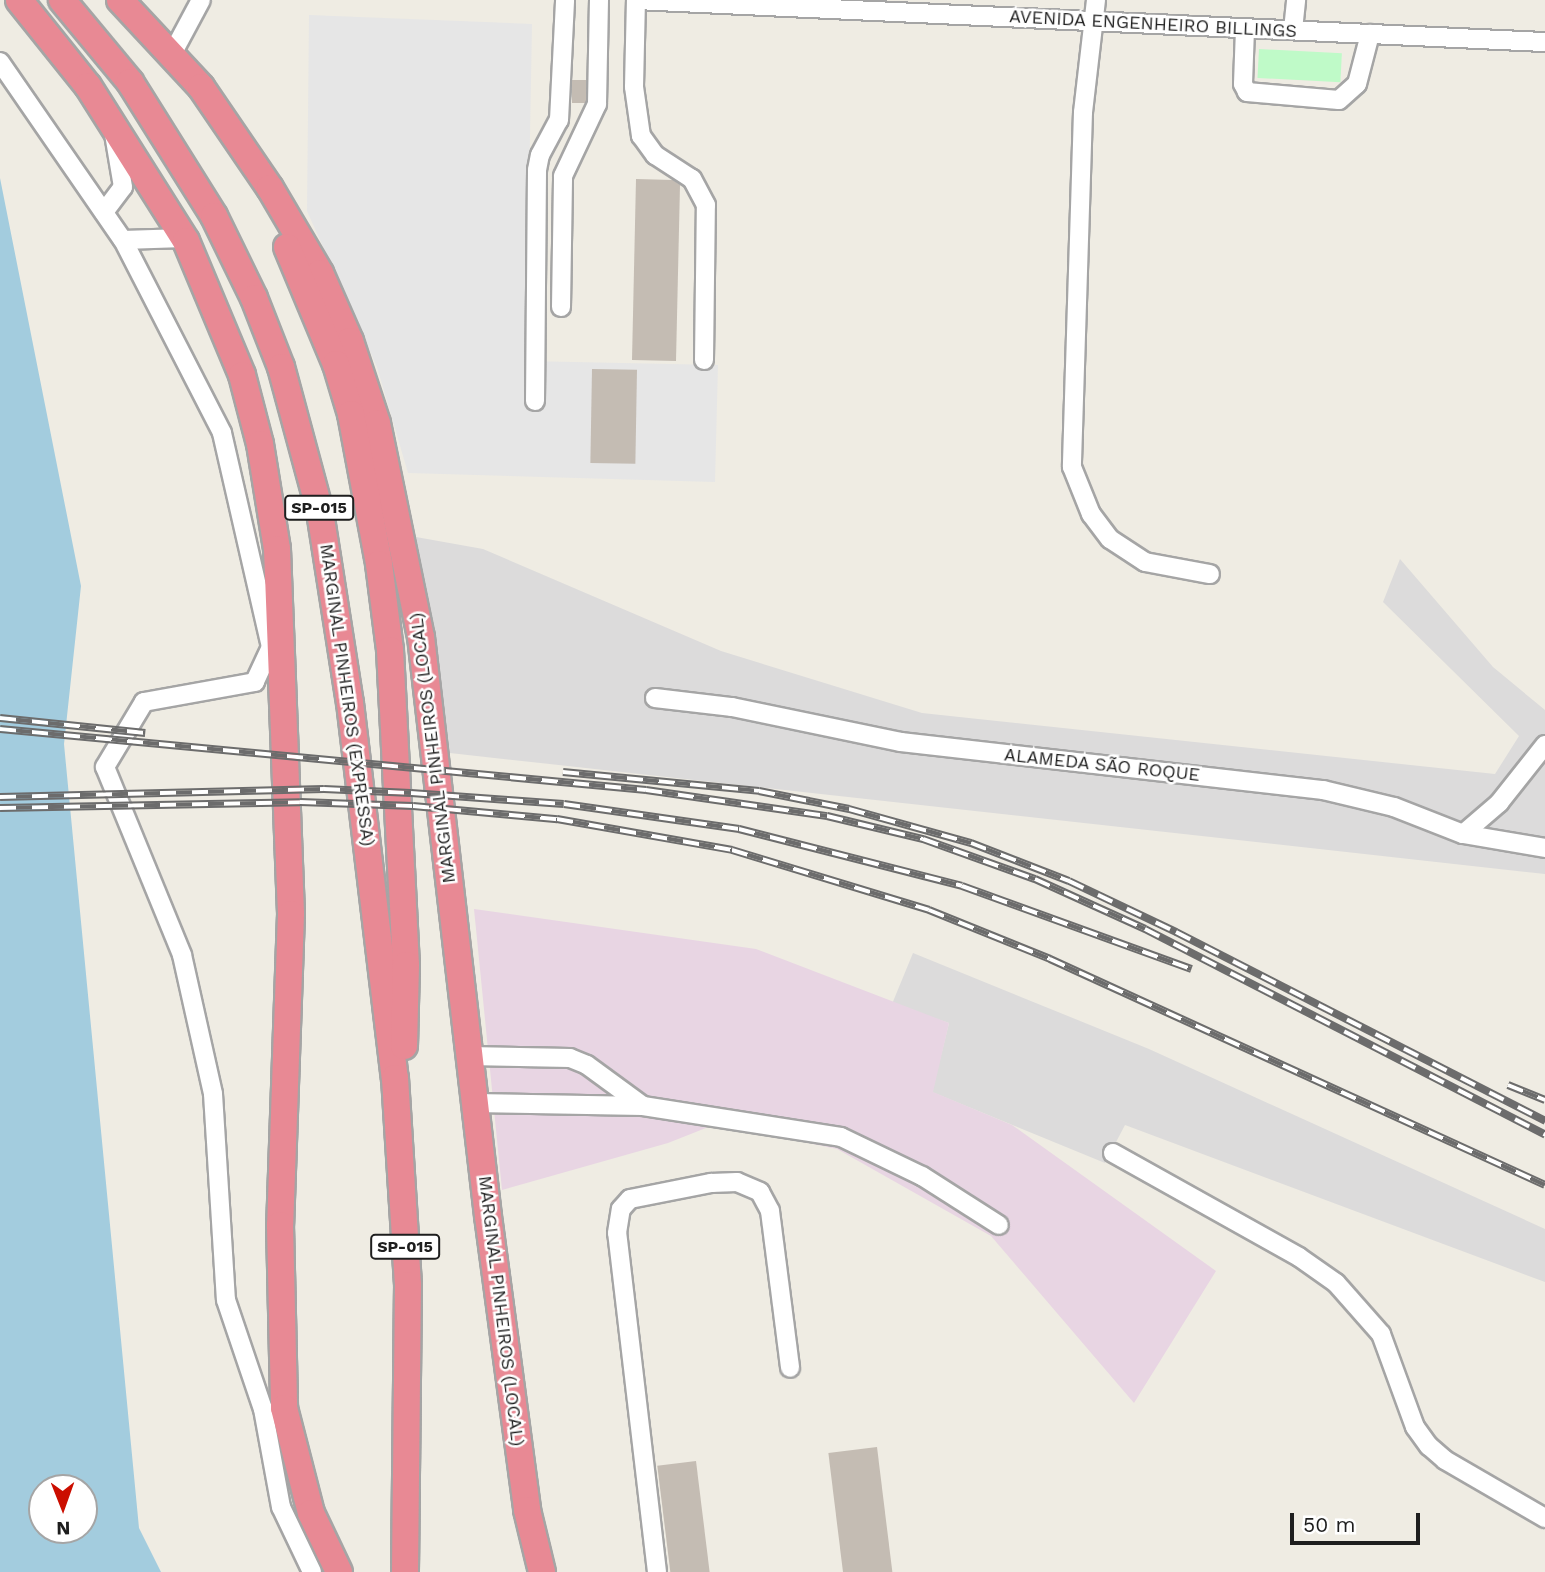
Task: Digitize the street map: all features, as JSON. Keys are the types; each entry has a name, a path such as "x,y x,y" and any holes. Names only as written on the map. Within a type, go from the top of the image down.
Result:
{"highway":[{"path":"19,0 113,124 184,238 242,375 260,444 277,550 291,914 280,1347 284,1408 295,1461 311,1513 339,1572"},
{"name":"MARGINAL PINHEIROS (EXPRESSA)","path":"62,0 130,82 214,216 254,298 303,437 335,601 395,1078 408,1285 405,1572"},
{"name":"MARGINAL PINHEIROS (LOCAL)","path":"120,0 172,54 225,119 270,188 320,273 350,341 377,423 401,519 421,637 469,1056 527,1510 542,1572"},
{"path":"270,188 278,227 336,364 351,414 379,564 390,650 407,965 406,1037 395,1078"}],"street":[{"path":"172,54 201,0"},
{"path":"535,401 537,170 540,155 559,120 565,0"},
{"path":"561,307 560,202 568,161 597,104 599,0"},
{"path":"636,0 634,87 641,136 655,155 692,179 706,205 704,360"},
{"name":"AVENIDA ENGENHEIRO BILLINGS","path":"636,0 744,2 1545,42"},
{"path":"1096,0 1096,21 1083,112 1072,467 1091,514 1110,539 1145,562 1210,575"},
{"path":"1293,30 1296,0"},
{"path":"1245,29 1243,84 1247,92 1339,100 1357,84 1370,34"},
{"path":"0,62 123,240 222,433 271,647 255,681 144,702 105,767 181,954 213,1094 226,1300 263,1409 281,1507 312,1572"},
{"path":"104,212 123,187 113,124"},
{"path":"123,240 184,238"},
{"name":"ALAMEDA SÃO ROQUE","path":"655,698 732,707 901,741 1323,790 1394,807 1463,834 1545,848"},
{"path":"1463,834 1499,803 1545,745"},
{"path":"469,1056 570,1058 587,1065 643,1106"},
{"path":"475,1102 643,1106 841,1138 922,1176 999,1225"},
{"path":"1113,1153 1299,1257 1336,1283 1381,1334 1415,1427 1429,1446 1445,1460 1545,1518"},
{"path":"657,1572 617,1233 621,1209 630,1199 711,1183 737,1182 760,1192 770,1211 790,1368"}],"shaded area":[{"path":"309,15 532,24 526,361 718,365 715,482 408,473 377,367 307,211"},
{"path":"416,537 483,549 721,651 922,713 1495,774 1519,736 1383,602 1400,559 1493,667 1545,710 1545,874 441,752"},
{"path":"474,909 756,949 949,1023 933,1092 1012,1125 1216,1271 1134,1403 991,1236 837,1149 716,1124 668,1143 502,1190"},
{"path":"913,953 1149,1049 1545,1229 1545,1282 1125,1125 1105,1163 932,1092 949,1023 892,1004"}],"green space":[{"path":"1259,49 1342,53 1340,82 1257,78"}],"water":[{"path":"0,178 81,586 64,744 139,1528 161,1572 0,1572"}],"building":[{"path":"572,80 586,80 586,103 572,103"},
{"path":"636,179 673,180 680,185 676,361 632,360"},
{"path":"592,369 637,370 635,464 590,463"},
{"path":"877,1447 892,1572 843,1572 828,1453"},
{"path":"696,1461 710,1572 670,1572 657,1466"}],"railway":[{"path":"0,718 145,733"},
{"path":"0,729 646,790 827,816 923,839 1035,879 1145,929 1545,1135"},
{"path":"563,772 759,791 849,809 971,843 1069,881 1176,932 1545,1121"},
{"path":"0,797 324,789 564,804 739,829 962,886 1191,969"},
{"path":"0,808 300,802 413,806 557,819 732,850 929,910 1050,959 1545,1185"},
{"path":"1508,1085 1545,1100"}]}
